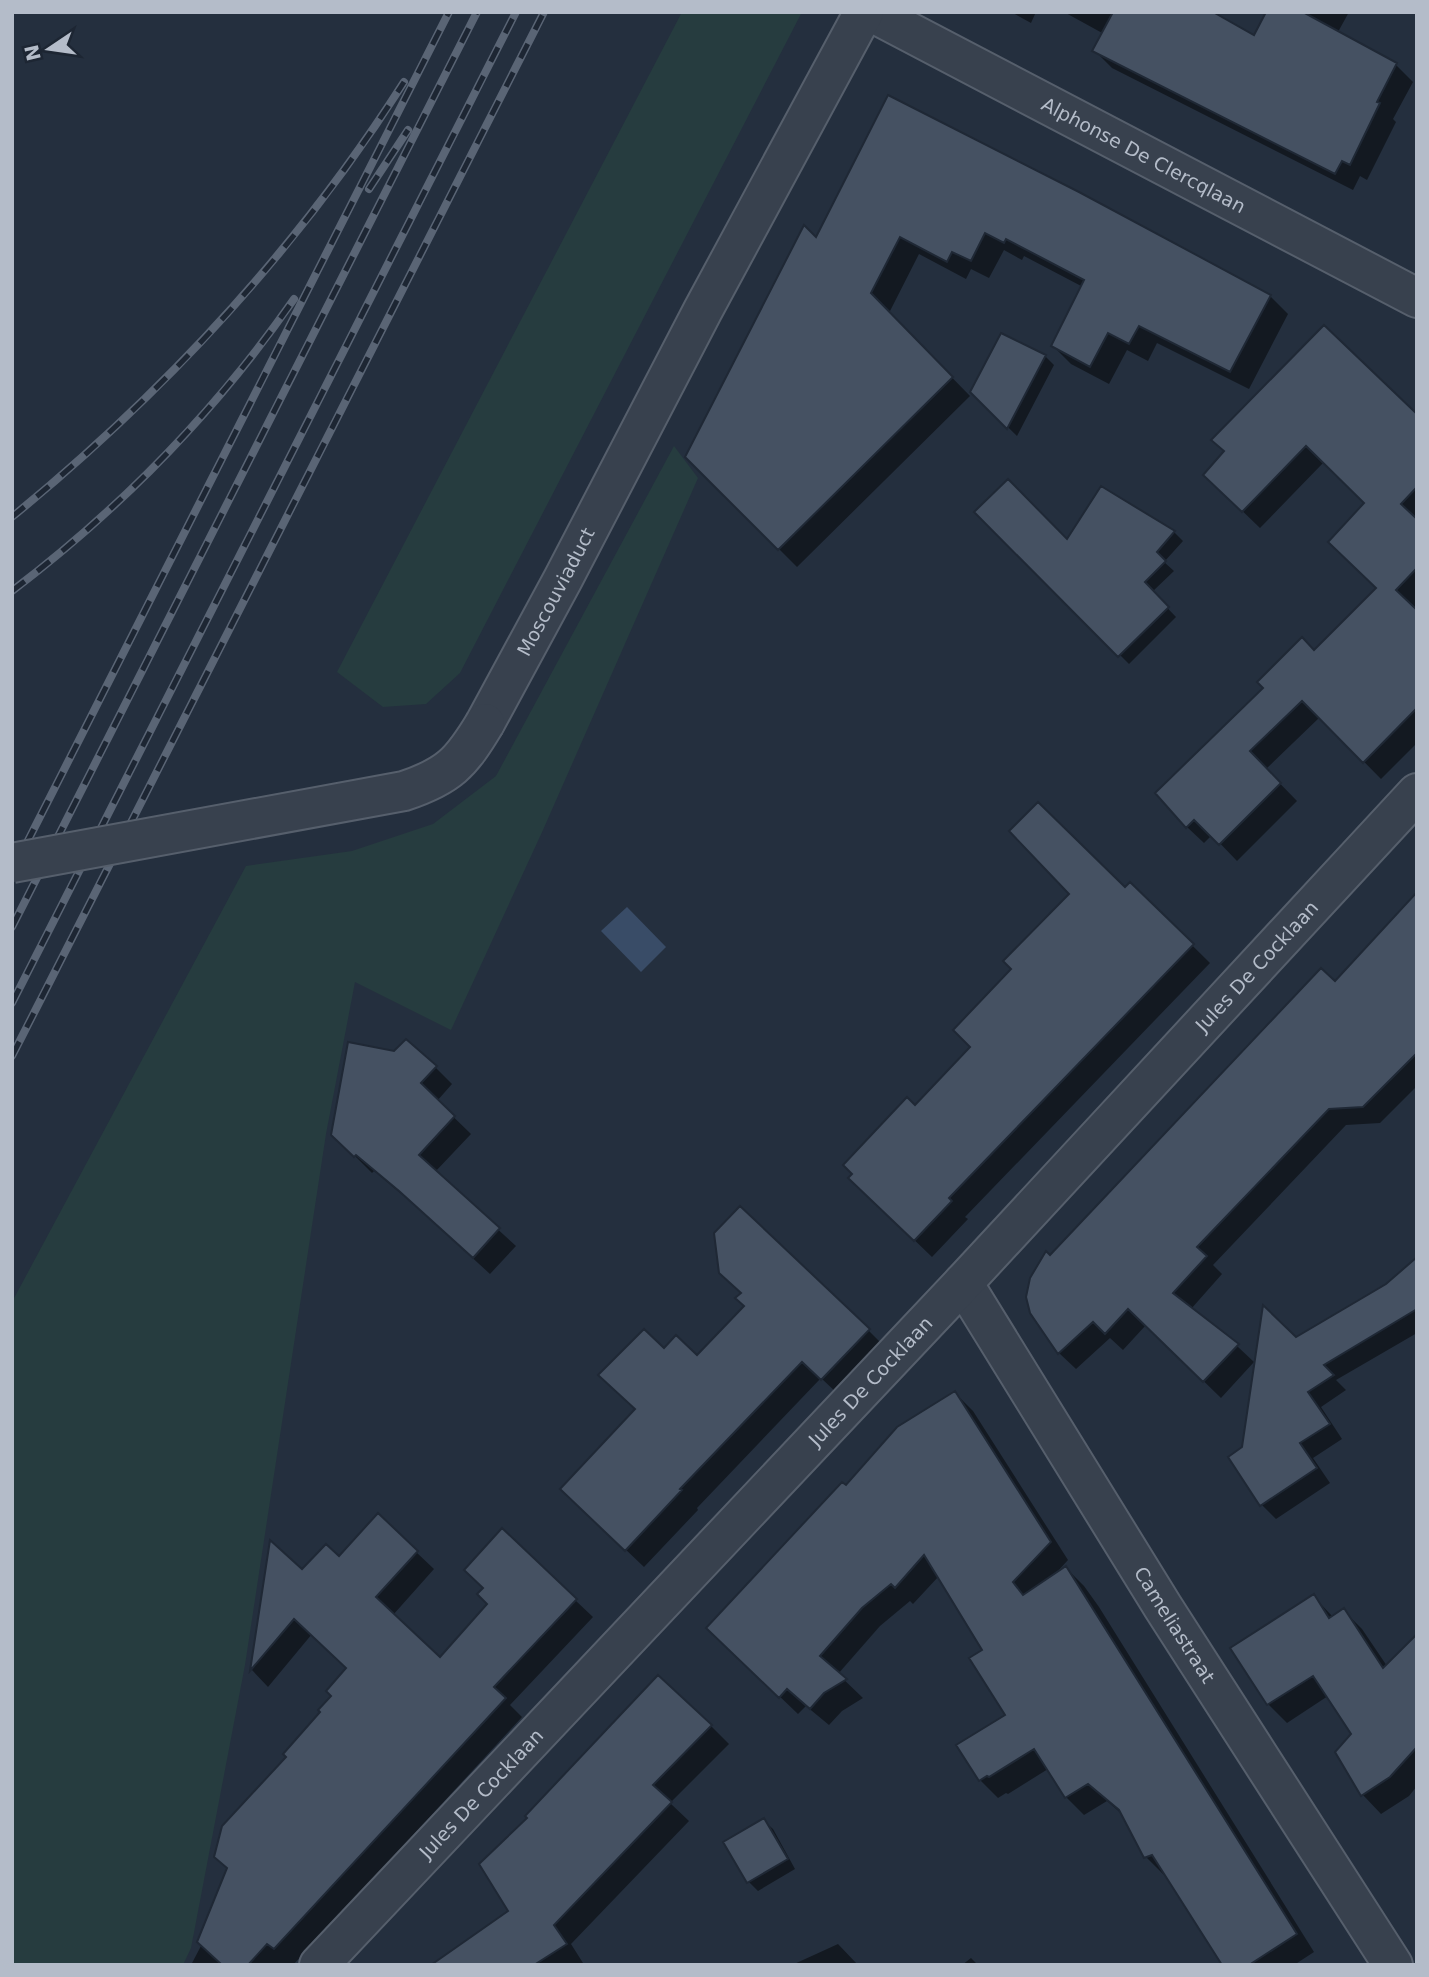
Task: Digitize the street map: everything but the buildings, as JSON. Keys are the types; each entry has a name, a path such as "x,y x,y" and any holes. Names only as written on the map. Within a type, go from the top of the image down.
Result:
{"street":[{"name":"Moscouviaduct","path":"12,863 404,791 430,782 449,771 469,750 485,723 702,310 864,12"},
{"name":"Alphonse De Clercqlaan","path":"871,12 1417,298"},
{"name":"Jules De Cocklaan","path":"319,1965 963,1283 1417,793"},
{"name":"Cameliastraat","path":"963,1283 1163,1607 1393,1965"}],"green space":[{"path":"682,12 802,12 460,673 426,704 383,707 337,672"},
{"path":"674,446 698,478 543,830 451,1030 355,982 326,1134 245,1665 191,1948 183,1965 12,1965 12,1302 246,866 352,851 433,824 496,776"}],"water":[{"path":"627,907 666,947 641,972 601,931"}],"railway":[{"path":"12,872 449,12"},
{"path":"12,927 477,12"},
{"path":"12,1003 516,12"},
{"path":"12,1056 544,12"},
{"path":"12,517 123,420 226,315 319,203 404,82"},
{"path":"369,189 408,130"},
{"path":"12,591 91,526 165,456 232,380 294,299"}]}
